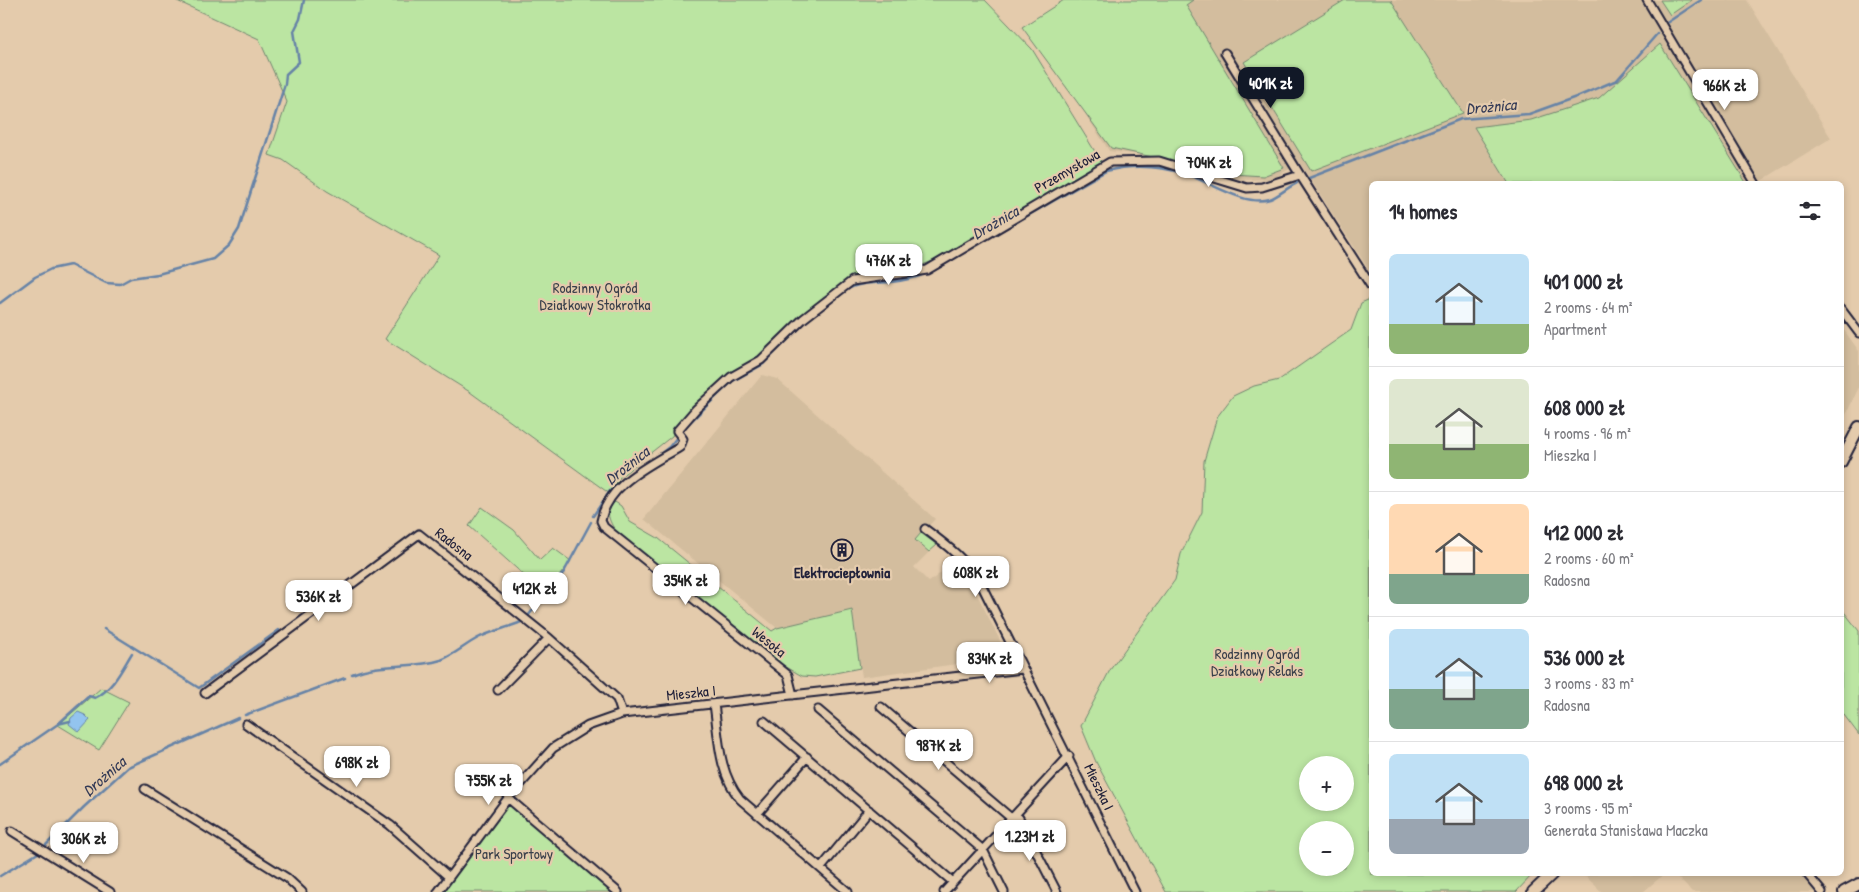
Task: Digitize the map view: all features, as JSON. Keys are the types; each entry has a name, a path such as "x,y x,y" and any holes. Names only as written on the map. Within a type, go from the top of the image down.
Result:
{"main road":[{"path":"1844,456 1859,427"},
{"path":"1533,892 1550,876"},
{"path":"1844,892 1859,884"}],"street":[{"path":"1647,0 1754,181"},
{"path":"1225,53 1369,283"},
{"name":"Przemysłowa","path":"601,521 606,505 622,485 680,447 683,439 677,431 696,409 731,377 761,360 803,319 852,281 927,270 1110,162 1159,161 1247,188 1269,185 1300,175"},
{"path":"1844,313 1859,334"},
{"name":"Wesoła","path":"601,521 612,533 788,675 793,695"},
{"name":"Mieszka I","path":"925,529 955,550 969,565 1069,756 1135,892"},
{"name":"Radosna","path":"205,693 419,534 549,638 617,699 622,714"},
{"path":"498,690 549,638"},
{"name":"Mieszka I","path":"438,892 508,798 538,762 561,740 588,726 622,714 1023,669"},
{"path":"714,704 724,772 729,786 740,799 848,892"},
{"path":"881,707 1011,818 1019,818 1057,892"},
{"path":"818,710 982,850 1004,892"},
{"path":"764,721 869,810 949,888 1069,756"},
{"path":"246,724 390,825 449,877"},
{"path":"757,814 807,757"},
{"path":"145,789 287,878 302,892"},
{"path":"508,798 618,892"},
{"path":"821,868 869,810"},
{"path":"12,831 110,892"},
{"path":"1809,876 1822,892"}],"shaded area":[{"path":"1064,0 1747,0 1831,138 1761,181 1369,181 1369,270 1300,163 1272,179 1238,180 1176,159 1109,151 1060,74"},
{"path":"1844,330 1859,351 1859,387 1844,419"},
{"name":"Elektrociepłownia","path":"762,375 777,379 935,519 915,540 929,552 914,567 929,582 956,561 966,572 1008,657 862,677 852,610 777,628 644,519"},
{"path":"1585,876 1662,876 1643,892 1602,892"},
{"path":"1676,876 1806,876 1818,892 1692,892"}],"green space":[{"name":"Rodzinny Ogród Działkowy Stokrotka","path":"175,0 985,0 1032,49 1102,163 943,257 912,269 851,276 797,320 756,360 730,372 679,424 672,436 620,477 610,494 470,392 385,339 439,255 327,191 283,160 269,155 287,102 259,39"},
{"path":"1064,0 1193,0 1186,5 1284,168 1263,176 1232,174 1111,148 1022,27"},
{"path":"1345,0 1391,0 1463,113 1311,171 1244,62"},
{"path":"1660,0 1692,0 1670,15"},
{"path":"1660,44 1745,181 1507,181 1474,127 1531,120 1599,98"},
{"name":"Rodzinny Ogród Działkowy Relaks","path":"1369,299 1369,876 1531,876 1516,892 1166,892 1096,762 1081,726 1110,670 1175,580 1181,554 1202,512 1204,461 1217,417 1233,396 1254,386 1279,380 1351,330 1361,303"},
{"path":"615,502 621,506 630,522 658,538 772,631 777,628 852,610 860,668 815,677 802,676 764,654 616,532 609,516 610,509"},
{"path":"482,507 514,530 540,560 553,548 571,561 545,594 469,526"},
{"path":"921,533 937,545 929,552 915,540"},
{"path":"1844,612 1859,631 1859,735 1844,715"},
{"path":"101,688 129,702 99,750 58,725"},
{"name":"Park Sportowy","path":"508,798 620,892 440,892"}],"water":[{"path":"78,712 90,720 79,732 69,724 71,718"}],"waterway":[{"path":"0,303 35,277 51,269 70,265 106,283 120,284 131,278 158,274 213,259 229,245 239,229 285,84 286,74 299,62 294,31 300,19 304,0"},
{"name":"Drożnica","path":"1668,22 1701,0"},
{"name":"Drożnica","path":"1309,178 1461,119 1529,114 1579,96 1617,80 1657,34"},
{"name":"Drożnica","path":"997,233 1106,171 1126,167 1146,167 1176,171 1239,197 1260,201 1270,199 1297,183"},
{"name":"Drożnica","path":"846,290 862,284 891,282 917,277 933,271 955,257"},
{"name":"Drożnica","path":"687,425 731,382 762,365 808,319"},
{"name":"Drożnica","path":"655,458 669,447 678,436"},
{"name":"Drożnica","path":"593,516 610,491 630,475"},
{"name":"Drożnica","path":"528,616 564,572 591,522"},
{"name":"Drożnica","path":"352,674 374,668 430,663 441,660 478,638 521,622"},
{"path":"104,629 199,688 279,630"},
{"path":"58,724 89,696 95,698 107,689 132,653"},
{"name":"Drożnica","path":"245,715 345,678"},
{"name":"Drożnica","path":"0,876 38,853 128,767 238,718"},
{"path":"0,764 58,724 70,721"}],"place":[{"name":"Elektrociepłownia","path":"842,550"}]}
